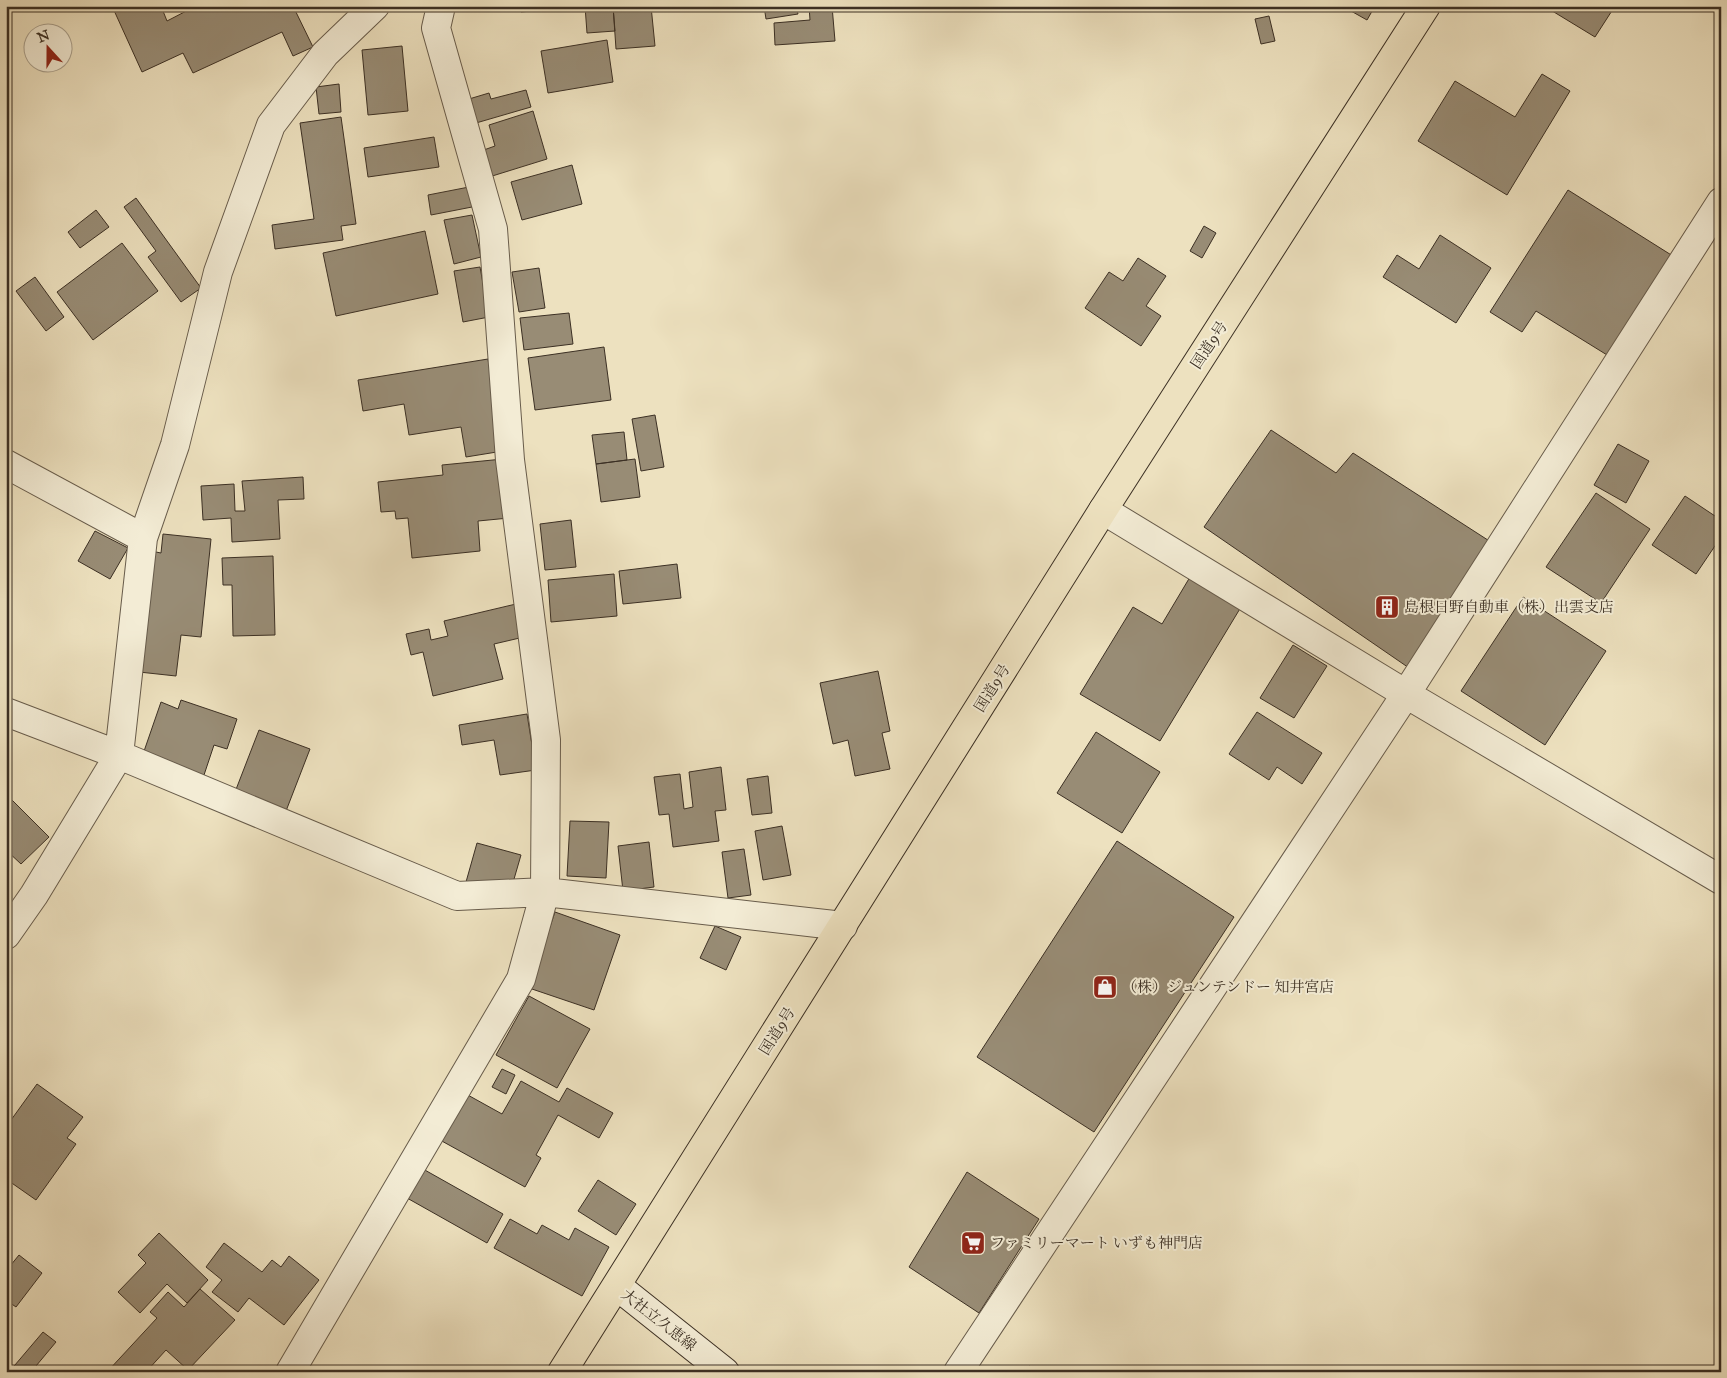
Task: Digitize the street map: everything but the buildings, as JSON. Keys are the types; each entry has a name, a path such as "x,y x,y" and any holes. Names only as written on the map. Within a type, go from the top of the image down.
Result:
{"highway":[{"name":"国道9号","path":"562,1372 1103,510 1426,6"}],"street":[{"path":"6,935 34,895 119,755 143,538 175,445 218,272 271,125 325,54 375,6"},
{"path":"290,1372 521,979 545,892 546,740 510,460 493,229 436,28 441,6"},
{"path":"958,1372 1406,694 1721,202"},
{"path":"6,464 143,538"},
{"path":"1103,510 1406,694 1721,880"},
{"path":"6,712 119,755 457,896 545,892 843,926"},
{"name":"大社立久恵線","path":"617,1286 725,1372"}],"place":[{"name":"島根日野自動車（株）出雲支店","path":"1387,607"},
{"name":"（株）ジュンテンドー 知井宮店","path":"1105,987"},
{"name":"ファミリーマート いずも神門店","path":"973,1243"}]}
